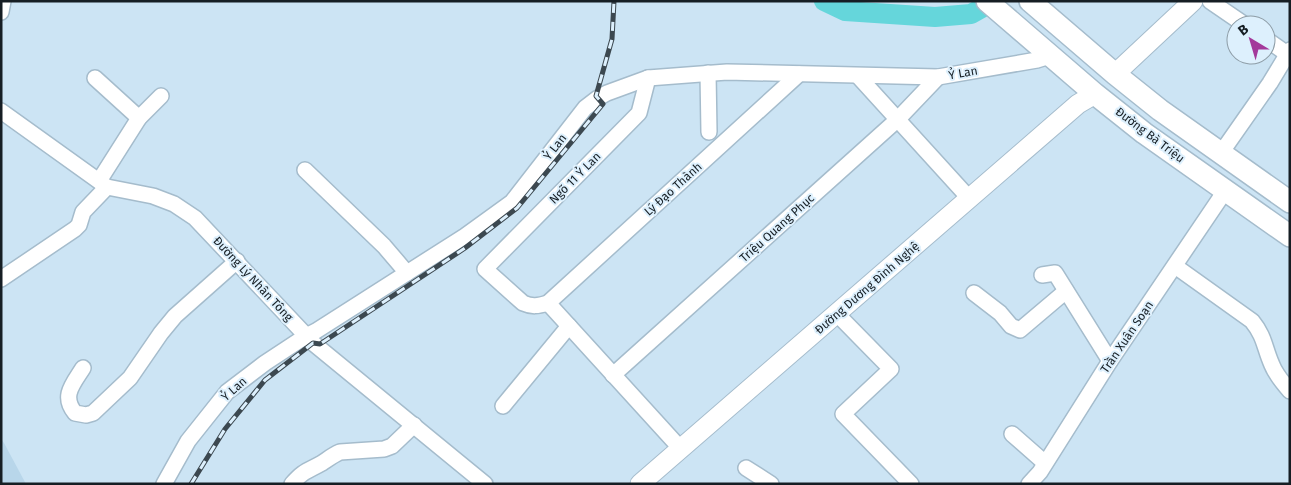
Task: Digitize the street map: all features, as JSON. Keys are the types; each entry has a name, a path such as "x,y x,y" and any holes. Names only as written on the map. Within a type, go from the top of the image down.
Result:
{"highway":[{"name":"Đường Bà Triệu","path":"987,1 1095,94 1144,133 1290,236"},
{"path":"1032,3 1114,74 1160,110 1290,202"},
{"path":"1095,94 1114,74"}],"main road":[{"path":"1114,74 1193,1"},
{"name":"Đường Dương Đình Nghệ","path":"640,484 1078,104 1095,94"}],"street":[{"path":"1,12 3,1"},
{"path":"1210,1 1230,15"},
{"path":"1221,153 1289,53 1276,45"},
{"name":"Ỷ Lan","path":"164,484 188,441 227,392 265,363 465,236 512,202 585,108 598,98 648,78 727,72 938,77 1037,60 1050,56"},
{"path":"708,73 709,132"},
{"name":"Lý Đạo Thành","path":"548,303 799,74"},
{"path":"858,76 969,198"},
{"name":"Triệu Quang Phục","path":"613,375 897,120 938,77"},
{"path":"95,78 139,118"},
{"name":"Ngõ 11 Ỷ Lan","path":"548,303 530,306 485,269 640,113 648,78"},
{"path":"1,279 79,225 83,212 103,184 139,118 161,96"},
{"name":"Đường Lý Nhân Tông","path":"1,111 103,184 153,196 174,204 196,218 306,336 485,484"},
{"path":"305,170 384,246 407,273"},
{"name":"Trần Xuân Soạn","path":"1034,482 1110,362 1225,191"},
{"path":"83,368 70,389 68,398 69,406 75,413 86,415 93,413 130,378 175,316 236,261"},
{"path":"1175,266 1252,321 1261,332 1278,378 1290,391"},
{"path":"1042,275 1054,273 1110,362"},
{"path":"974,293 1000,313 1011,326 1020,330 1066,291"},
{"path":"548,303 681,449"},
{"path":"837,314 891,369 842,414 911,484"},
{"path":"503,406 569,326"},
{"path":"292,484 302,473 322,463 334,454 384,449 392,446 414,426"},
{"path":"1012,434 1045,463"},
{"path":"746,468 770,484"}],"shaded area":[{"path":"1,439 4,443 26,484 1,484"}],"waterway":[{"path":"824,1 845,11 935,17 971,14 994,1"}],"railway":[{"path":"191,484 225,429 265,380 313,343 320,344 465,248 517,208 603,104 596,96 612,39 614,1"}]}
